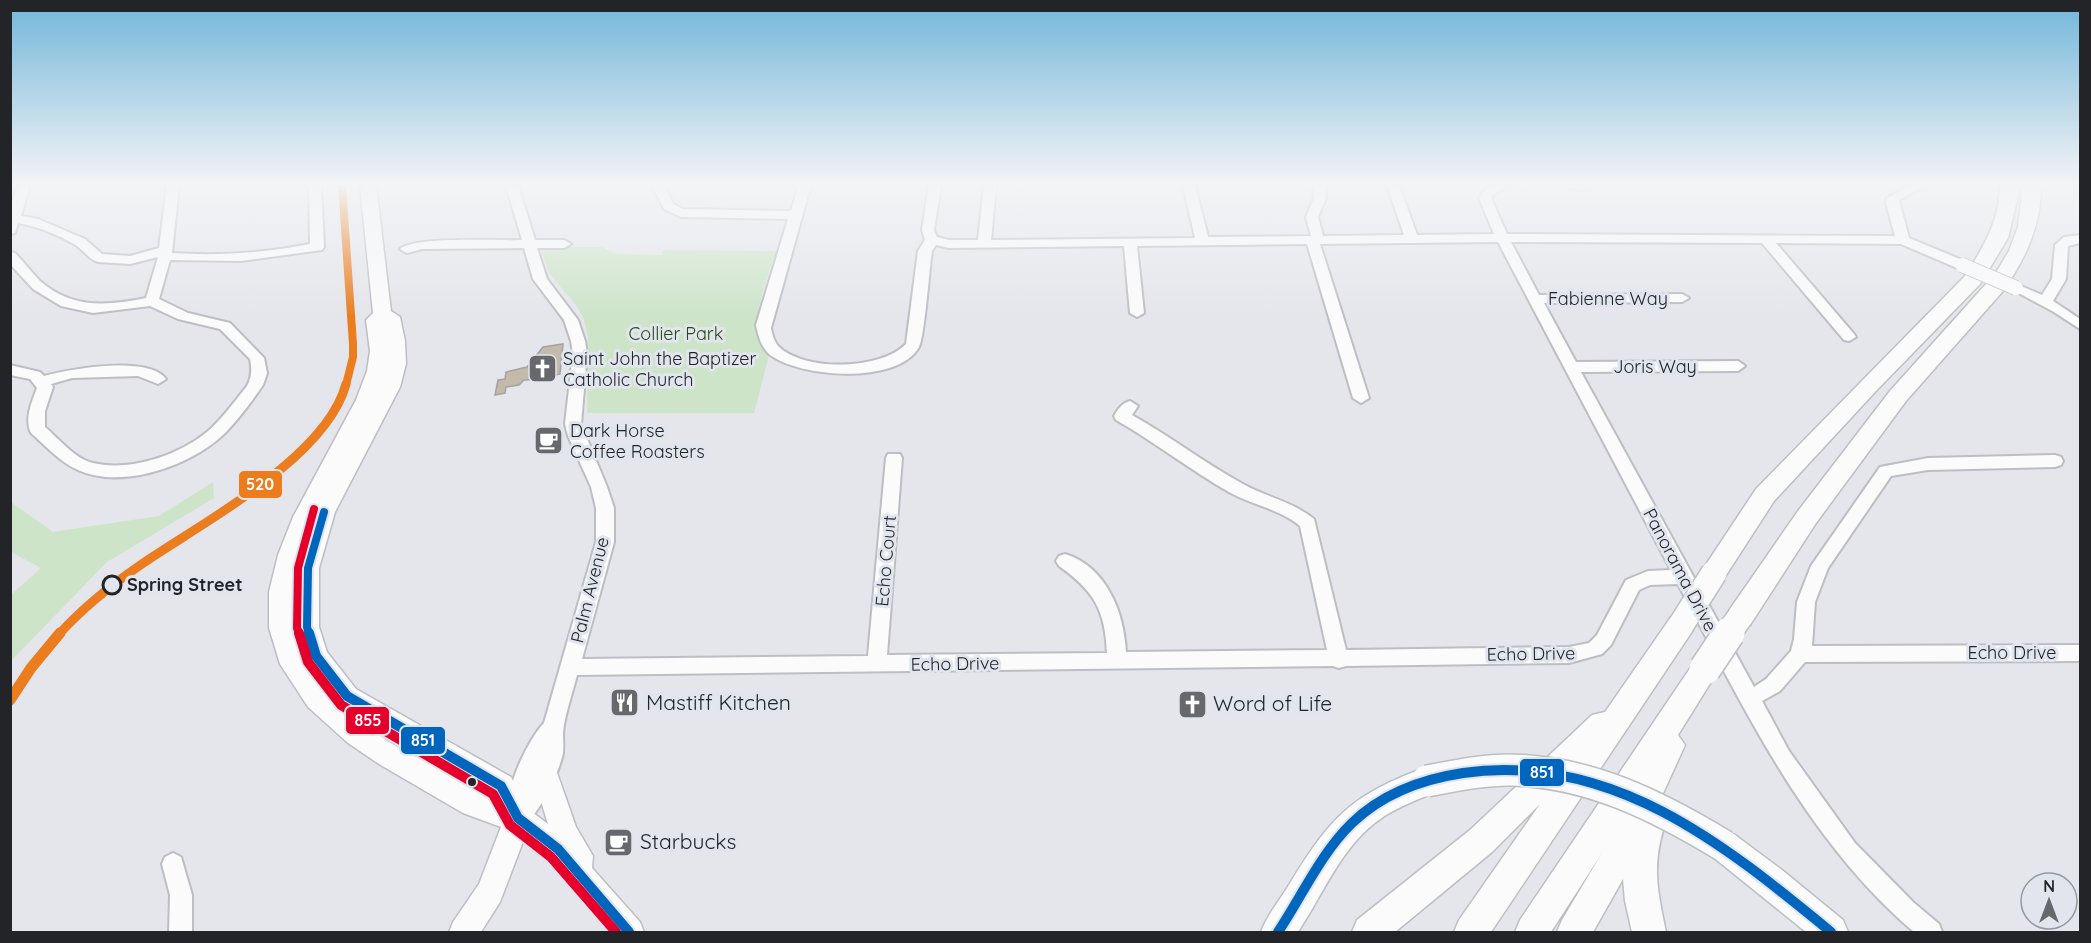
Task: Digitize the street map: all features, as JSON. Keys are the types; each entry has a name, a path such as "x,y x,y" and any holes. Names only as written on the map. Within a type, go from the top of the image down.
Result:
{"highway":[{"path":"1471,933 1640,687 1765,495 1973,280 1999,238 2001,229"},
{"path":"1532,933 1807,517 1898,396 2002,279 2024,242 2027,229"},
{"path":"1574,933 1607,878 1705,669"},
{"path":"1649,933 1639,886 1639,856 1646,830 1674,762 1705,669"},
{"path":"1369,933 1481,841 1640,687"},
{"path":"1278,933 1323,857 1350,826 1385,799 1427,781 1486,770 1544,771 1570,776 1631,795 1684,821 1724,846 1770,881 1831,933"}],"main road":[{"path":"373,229 382,314"},
{"path":"382,314 391,317 396,341 396,364 390,387 321,521 308,568 307,627 316,656 347,696 501,786 518,818 558,849 629,933"},
{"path":"382,314 375,320 379,348 374,381 304,512 289,549 283,571 278,614 288,652 302,680 330,715 374,747 483,810 518,818"},
{"path":"356,734 380,716"},
{"path":"546,775 564,832 579,856 578,872"},
{"path":"464,933 490,892 518,818"}],"street":[{"path":"49,229 80,242 98,258 130,260 165,254 219,259 254,258 317,247 316,229"},
{"path":"152,301 165,254 168,229"},
{"name":"Palm Avenue","path":"518,818 521,786 543,738 553,726 605,543 605,508 599,487 573,424 580,354 578,340 571,320 540,279 525,229"},
{"path":"792,229 763,325 766,338 774,350 794,361 806,364 871,367 894,361 913,345 925,251 932,240"},
{"path":"928,229 932,240"},
{"path":"984,244 986,229"},
{"path":"1199,229 1202,241"},
{"path":"1314,229 1361,398"},
{"path":"1408,229 1412,239"},
{"name":"Panorama Drive","path":"1498,229 1683,577 1782,757 1847,850 1905,910 1931,933"},
{"path":"1900,229 1903,240"},
{"path":"932,240 984,244 1502,238 1903,240 2016,288 2045,302 2080,325"},
{"path":"1765,239 1849,337"},
{"path":"2045,302 2059,279 2062,245 2069,240 2080,239"},
{"path":"1130,242 1137,313"},
{"path":"407,249 421,245 564,243"},
{"path":"10,256 39,287 79,309 114,309 152,301 183,316 225,326 258,358 261,374 259,380 211,437 167,461 135,470 114,472 89,469 66,454 37,429 37,411 45,387 35,375 10,370"},
{"name":"Fabienne Way","path":"1535,299 1682,298"},
{"name":"Joris Way","path":"1571,367 1738,366"},
{"path":"40,381 72,373 138,371 148,373 158,380"},
{"path":"1130,406 1122,416 1162,440 1204,471 1243,492 1297,514 1308,523 1340,660"},
{"name":"Echo Court","path":"877,664 894,458"},
{"path":"1749,697 1762,693 1773,685 1800,654 1804,639 1806,602 1820,566 1886,471 1928,464 2055,461"},
{"path":"1065,561 1086,574 1105,597 1114,622 1117,662"},
{"name":"Echo Drive","path":"571,667 1340,660 1583,653 1595,649 1604,640 1632,585 1648,578 1683,577"},
{"name":"Echo Drive","path":"1800,654 2080,653"},
{"name":"Palm Avenue","path":"518,818 546,775 556,743 553,726"},
{"path":"173,864 181,895 181,933"}],"green space":[{"name":"Collier Park","path":"540,247 601,247 616,254 662,255 663,250 776,251 757,319 759,339 769,355 754,413 587,413 588,335 583,317 549,273"},
{"path":"213,482 214,498 107,562 11,661 11,595 41,568 11,552 11,502 53,532 159,516"}],"building":[{"name":"Saint John the Baptizer Catholic Church","path":"563,344 560,374 551,376 551,379 524,380 519,385 506,387 505,393 495,395 498,380 505,379 506,372 527,367 543,347"}],"transit line":[{"name":"520","path":"10,700 42,653 94,600 139,566 254,489 291,460 322,428 343,394 353,357 345,229"},
{"name":"855","path":"314,509 298,568 297,628 308,662 341,705 493,794 510,825 551,857 616,932"},
{"name":"851","path":"324,512 308,568 307,627 316,656 347,696 501,786 518,818 558,849 629,932"},
{"name":"851","path":"1278,932 1339,837 1352,823 1379,802 1393,794 1439,778 1470,772 1513,770 1566,775 1609,787 1649,804 1688,825 1726,850 1831,932"}],"place":[{"name":"Saint John the Baptizer Catholic Church","path":"542,369"},
{"name":"Dark Horse Coffee Roasters","path":"549,441"},
{"name":"Spring Street","path":"112,585"},
{"name":"Mastiff Kitchen","path":"625,703"},
{"name":"Word of Life","path":"1192,704"},
{"name":"Starbucks","path":"619,842"}]}
